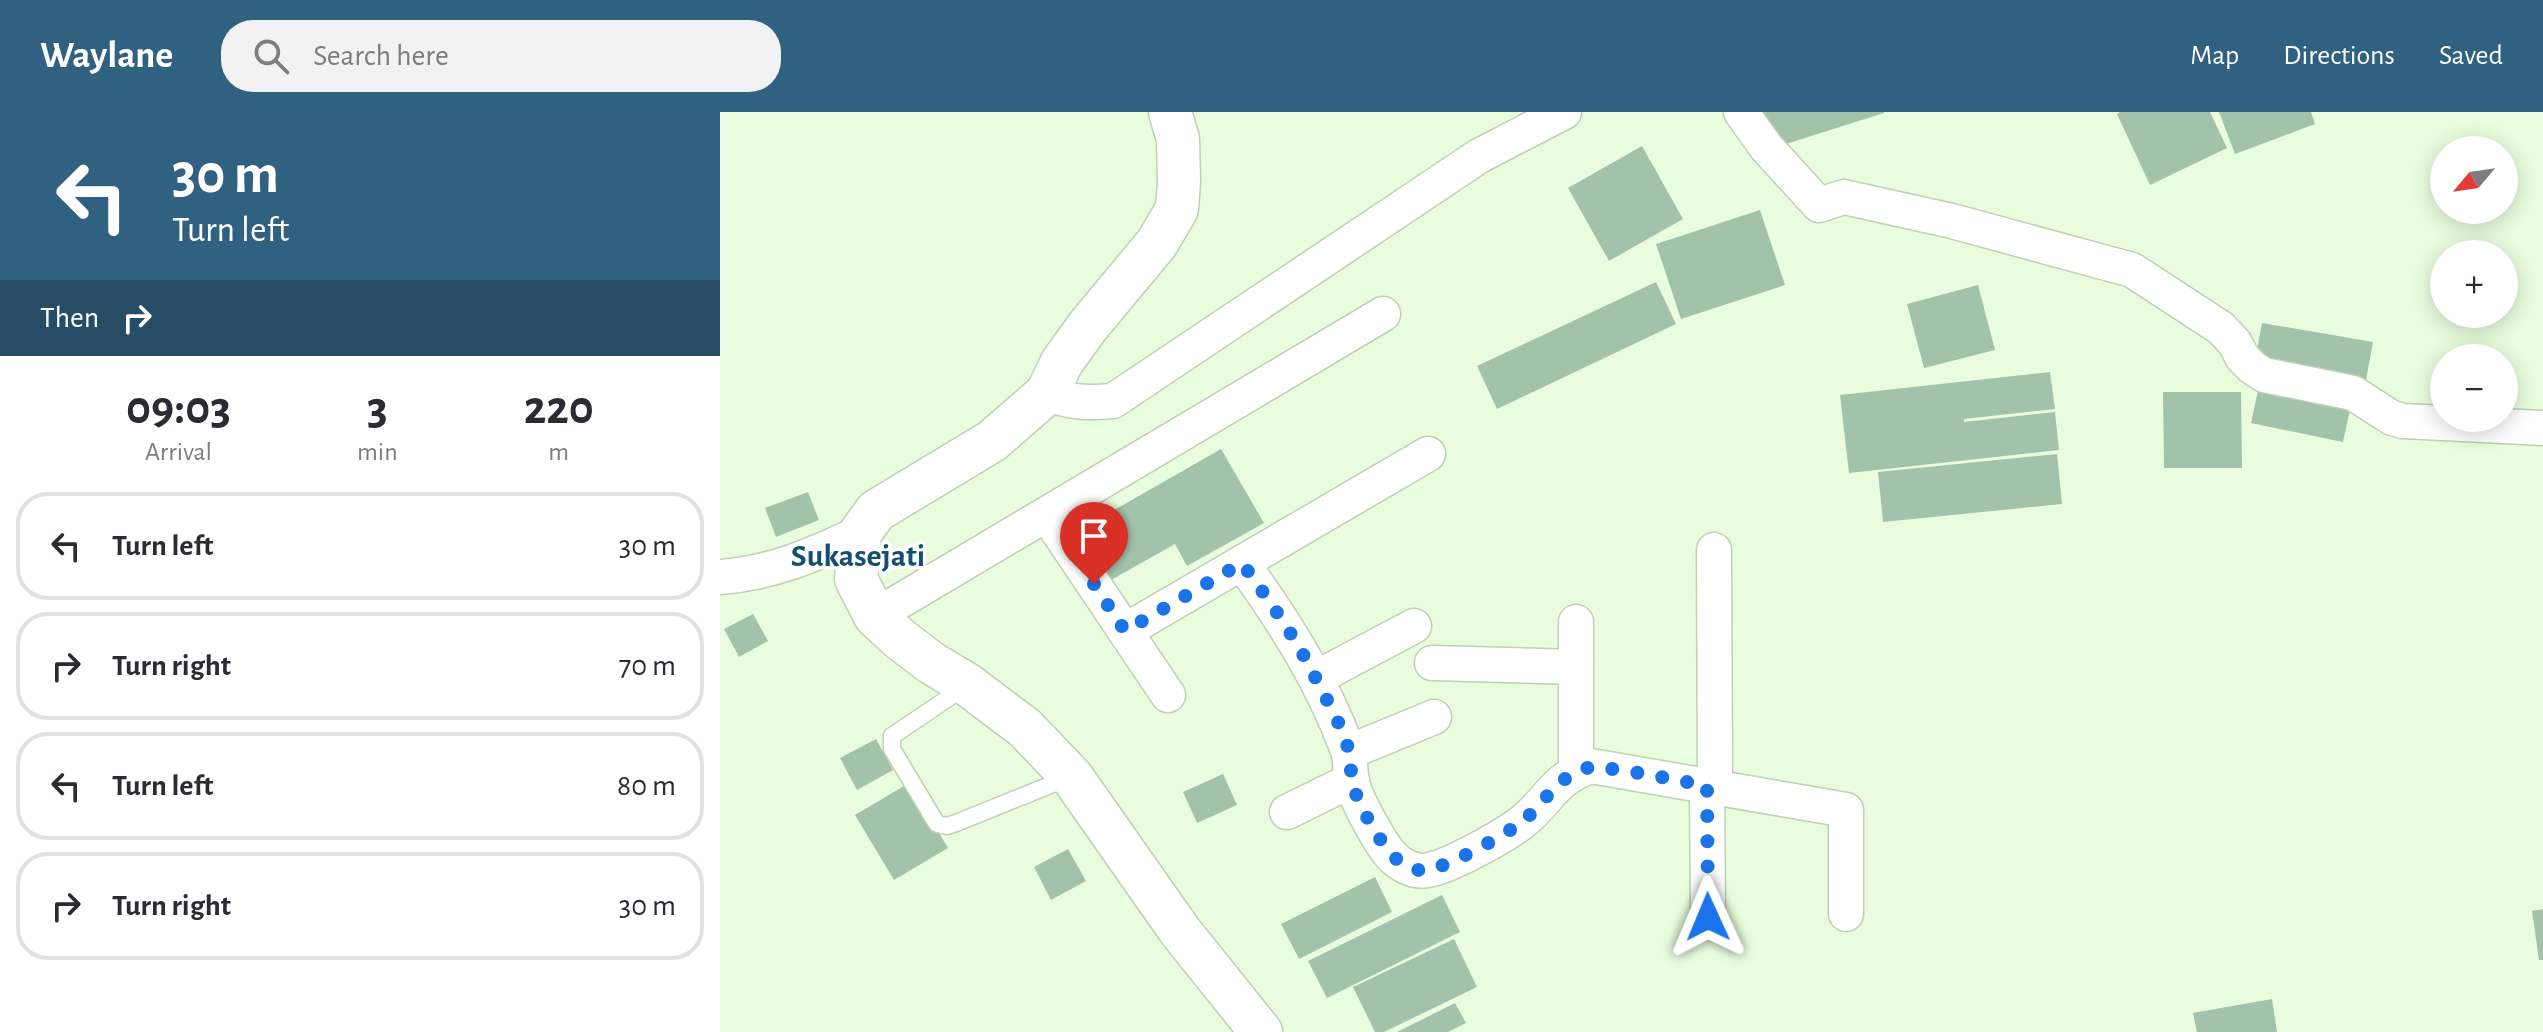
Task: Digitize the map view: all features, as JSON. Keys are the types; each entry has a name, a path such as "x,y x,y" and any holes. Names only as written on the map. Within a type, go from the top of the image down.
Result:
{"street":[{"path":"720,577 752,575 803,559 860,533 876,511 992,441 1047,393 1062,362 1157,243 1177,209 1178,139 1170,112"},
{"path":"1047,393 1075,402 1113,401 1479,156 1564,112"},
{"path":"1741,112 1766,147 1819,205 1844,197 1952,221 2132,270 2221,328 2253,368 2264,375 2353,393 2392,418 2543,428"},
{"path":"875,616 1383,314"},
{"path":"1125,631 1428,454"},
{"path":"1047,515 1168,695"},
{"path":"860,533 856,579 875,616 930,662 968,685 1025,728 1072,777 1180,931 1261,1032"},
{"path":"1708,917 1714,550"},
{"path":"1242,563 1297,644 1316,678 1350,766 1357,797 1390,854 1400,863 1416,871 1429,870 1466,854 1521,823 1559,782 1591,766 1846,810 1846,914"},
{"path":"1576,622 1576,772"},
{"path":"1316,678 1414,626"},
{"path":"1432,663 1576,667"},
{"path":"1287,812 1350,766 1434,717"}],"lane":[{"path":"968,685 892,736 892,749 937,824 947,826 956,823 1072,777"}],"building":[{"path":"1762,112 1884,112 1884,113 1773,148"},
{"path":"2210,112 2227,148 2150,185 2117,114"},
{"path":"2219,112 2311,112 2315,124 2235,154"},
{"path":"1642,146 1683,219 1609,261 1568,188"},
{"path":"1760,210 1785,285 1681,319 1656,244"},
{"path":"1656,282 1676,324 1497,409 1477,366"},
{"path":"1978,285 1995,350 1924,368 1907,304"},
{"path":"2262,323 2373,342 2365,386 2254,366"},
{"path":"2050,372 2055,409 1964,419 1964,422 2055,412 2059,450 1849,473 1840,395"},
{"path":"2260,381 2352,400 2343,442 2251,423"},
{"path":"2163,392 2241,392 2242,468 2164,468"},
{"path":"1221,449 1264,523 1187,566 1175,544 1104,584 1074,533"},
{"path":"2057,454 2062,504 1883,522 1878,472"},
{"path":"808,492 819,520 776,537 765,508"},
{"path":"753,614 768,641 739,657 724,629"},
{"path":"876,739 893,770 857,790 840,758"},
{"path":"1223,774 1237,805 1197,823 1183,792"},
{"path":"909,783 948,848 894,880 855,815"},
{"path":"1068,849 1086,881 1051,900 1034,867"},
{"path":"1375,877 1392,912 1299,959 1281,924"},
{"path":"1442,895 1460,932 1327,998 1308,961"},
{"path":"2543,909 2543,960 2539,960 2532,911"},
{"path":"1454,939 1477,987 1384,1032 1375,1032 1353,987"},
{"path":"2272,999 2277,1032 2197,1032 2193,1013"},
{"path":"1455,1003 1466,1023 1448,1032 1397,1032"}],"district":[{"name":"Sukasejati","path":"858,555"}],"route":[{"path":"1094,584 1125,631 1242,563 1274,608 1316,678 1349,752 1357,797 1390,854 1416,871 1441,866 1510,830 1533,812 1569,774 1591,766 1707,786 1708,917"}]}
